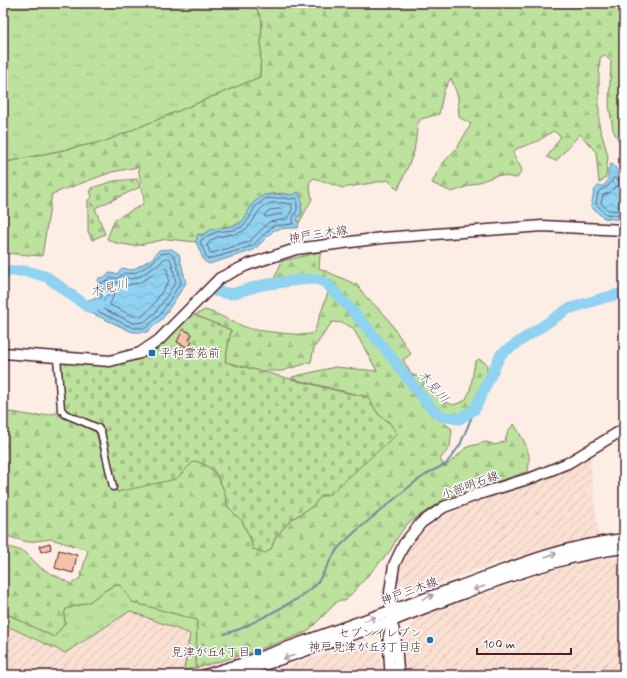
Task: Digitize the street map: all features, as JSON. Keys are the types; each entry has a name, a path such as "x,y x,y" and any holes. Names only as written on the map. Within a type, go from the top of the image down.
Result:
{"main road":[{"name":"神戸三木線","path":"3,353 110,361 140,353 159,340 220,278 247,265 296,250 382,238 542,226 624,230"},
{"name":"小部明石線","path":"392,616 390,592 394,565 404,544 421,523 444,507 479,494 534,477 568,463 624,429"},
{"name":"神戸三木線","path":"234,675 392,616 502,571 583,545 624,539"},
{"name":"神戸三木線","path":"205,675 392,616 414,611 526,570 583,554 624,548"}],"street":[{"path":"57,358 61,409 65,414 98,428 101,432 113,487"},
{"path":"390,675 388,638 392,616"},
{"path":"392,616 396,637 399,675"}],"shaded area":[{"path":"590,458 598,534 501,561 414,592 397,581 402,563 409,548 429,526 462,506 518,489"},
{"path":"624,558 624,675 407,675 404,638 416,618 551,571 598,560"},
{"path":"130,611 190,634 184,670 155,675 17,675 3,673 3,624 65,653"},
{"path":"366,639 380,649 382,675 262,675"}],"green space":[{"path":"3,3 254,3 262,19 260,77 106,141 6,162 3,161"},
{"path":"254,3 624,3 624,165 619,166 620,143 613,130 609,105 611,61 604,55 600,58 599,125 608,156 606,177 599,183 596,152 580,134 556,161 547,157 561,136 553,131 538,141 516,149 513,153 522,170 517,178 498,175 452,192 432,183 441,165 457,148 471,124 459,117 458,97 451,78 444,90 439,114 421,119 418,123 414,152 398,190 388,180 343,188 314,178 309,183 312,199 299,223 297,219 302,211 302,202 291,195 272,194 265,195 258,199 251,206 245,218 241,222 233,226 218,228 198,234 196,242 167,239 134,246 116,243 107,239 115,219 142,205 144,200 138,167 112,172 52,194 42,256 3,253 3,161 7,162 106,141 260,77 262,20"},
{"path":"137,179 140,187 95,208 105,234 92,240 88,231 88,200 92,196 90,191 91,188 114,181"},
{"path":"324,251 320,255 319,268 357,285 366,297 386,316 411,354 403,360 412,375 419,376 441,400 453,405 466,399 470,391 475,362 479,359 487,364 487,374 472,406 460,415 449,414 444,423 452,429 450,447 440,459 445,467 467,447 486,442 496,445 505,441 508,431 514,424 524,441 528,453 529,466 527,472 444,499 407,524 390,551 345,601 339,600 307,632 252,652 196,668 197,620 132,602 121,586 116,584 89,602 66,609 64,614 65,623 54,637 3,612 3,545 25,552 41,568 71,584 80,578 88,550 51,539 28,542 3,535 3,414 11,412 35,416 57,413 96,432 111,491 116,490 117,492 196,461 206,465 215,472 224,490 228,507 242,521 250,538 253,549 271,549 276,536 292,519 313,506 389,422 378,414 367,397 293,379 292,377 335,367 377,371 353,328 343,323 332,322 314,348 311,362 282,371 259,371 225,362 231,330 195,315 205,310 242,326 253,329 290,334 311,334 315,329 332,281 317,275 274,279 282,261"},
{"path":"192,314 231,330 225,362 338,391 368,397 378,414 389,422 397,434 330,494 322,495 313,506 292,519 276,536 271,549 265,553 253,549 250,538 242,521 228,507 224,490 215,472 206,465 196,461 193,462 176,479 117,492 103,427 64,409 60,362 98,365 130,361 144,357"},
{"path":"116,584 121,586 133,602 197,620 196,668 184,670 190,634 130,611 65,653 3,624 3,612 54,637 65,623 64,614 66,609 89,602"}],"water":[{"path":"611,164 615,167 618,176 622,178 624,182 623,220 604,218 591,207 594,191 598,186 603,186 608,181 608,171"},
{"path":"299,192 302,202 302,211 297,219 299,223 298,228 274,230 254,250 209,264 204,261 196,242 198,234 203,235 210,230 240,223 245,218 252,204 264,195 291,195"},
{"path":"172,249 179,254 186,283 163,318 147,332 133,332 85,310 88,300 95,299 99,293 97,283 99,278 106,277 109,273 117,274 122,268 131,270 134,269 153,258 159,250"}],"building":[{"path":"183,329 192,334 189,340 192,341 189,348 177,342"},
{"path":"50,543 51,549 41,552 39,546"},
{"path":"59,550 77,555 73,573 55,568"}],"waterway":[{"name":"木見川","path":"3,276 7,271 27,271 47,277 88,307 99,305"},
{"name":"木見川","path":"215,291 231,294 262,285 299,280 317,279 326,283 358,317 434,411 442,416 459,419 475,409 501,354 568,309 624,293"},
{"path":"224,634 240,629 268,615 297,599 316,585 338,548 356,531 415,482 446,464 460,445 475,409"}],"place":[{"name":"平和霊苑前","path":"152,353"},
{"name":"セブンイレブン 神戸見津が丘3丁目店","path":"430,640"},
{"name":"見津が丘4丁目","path":"258,652"}]}
